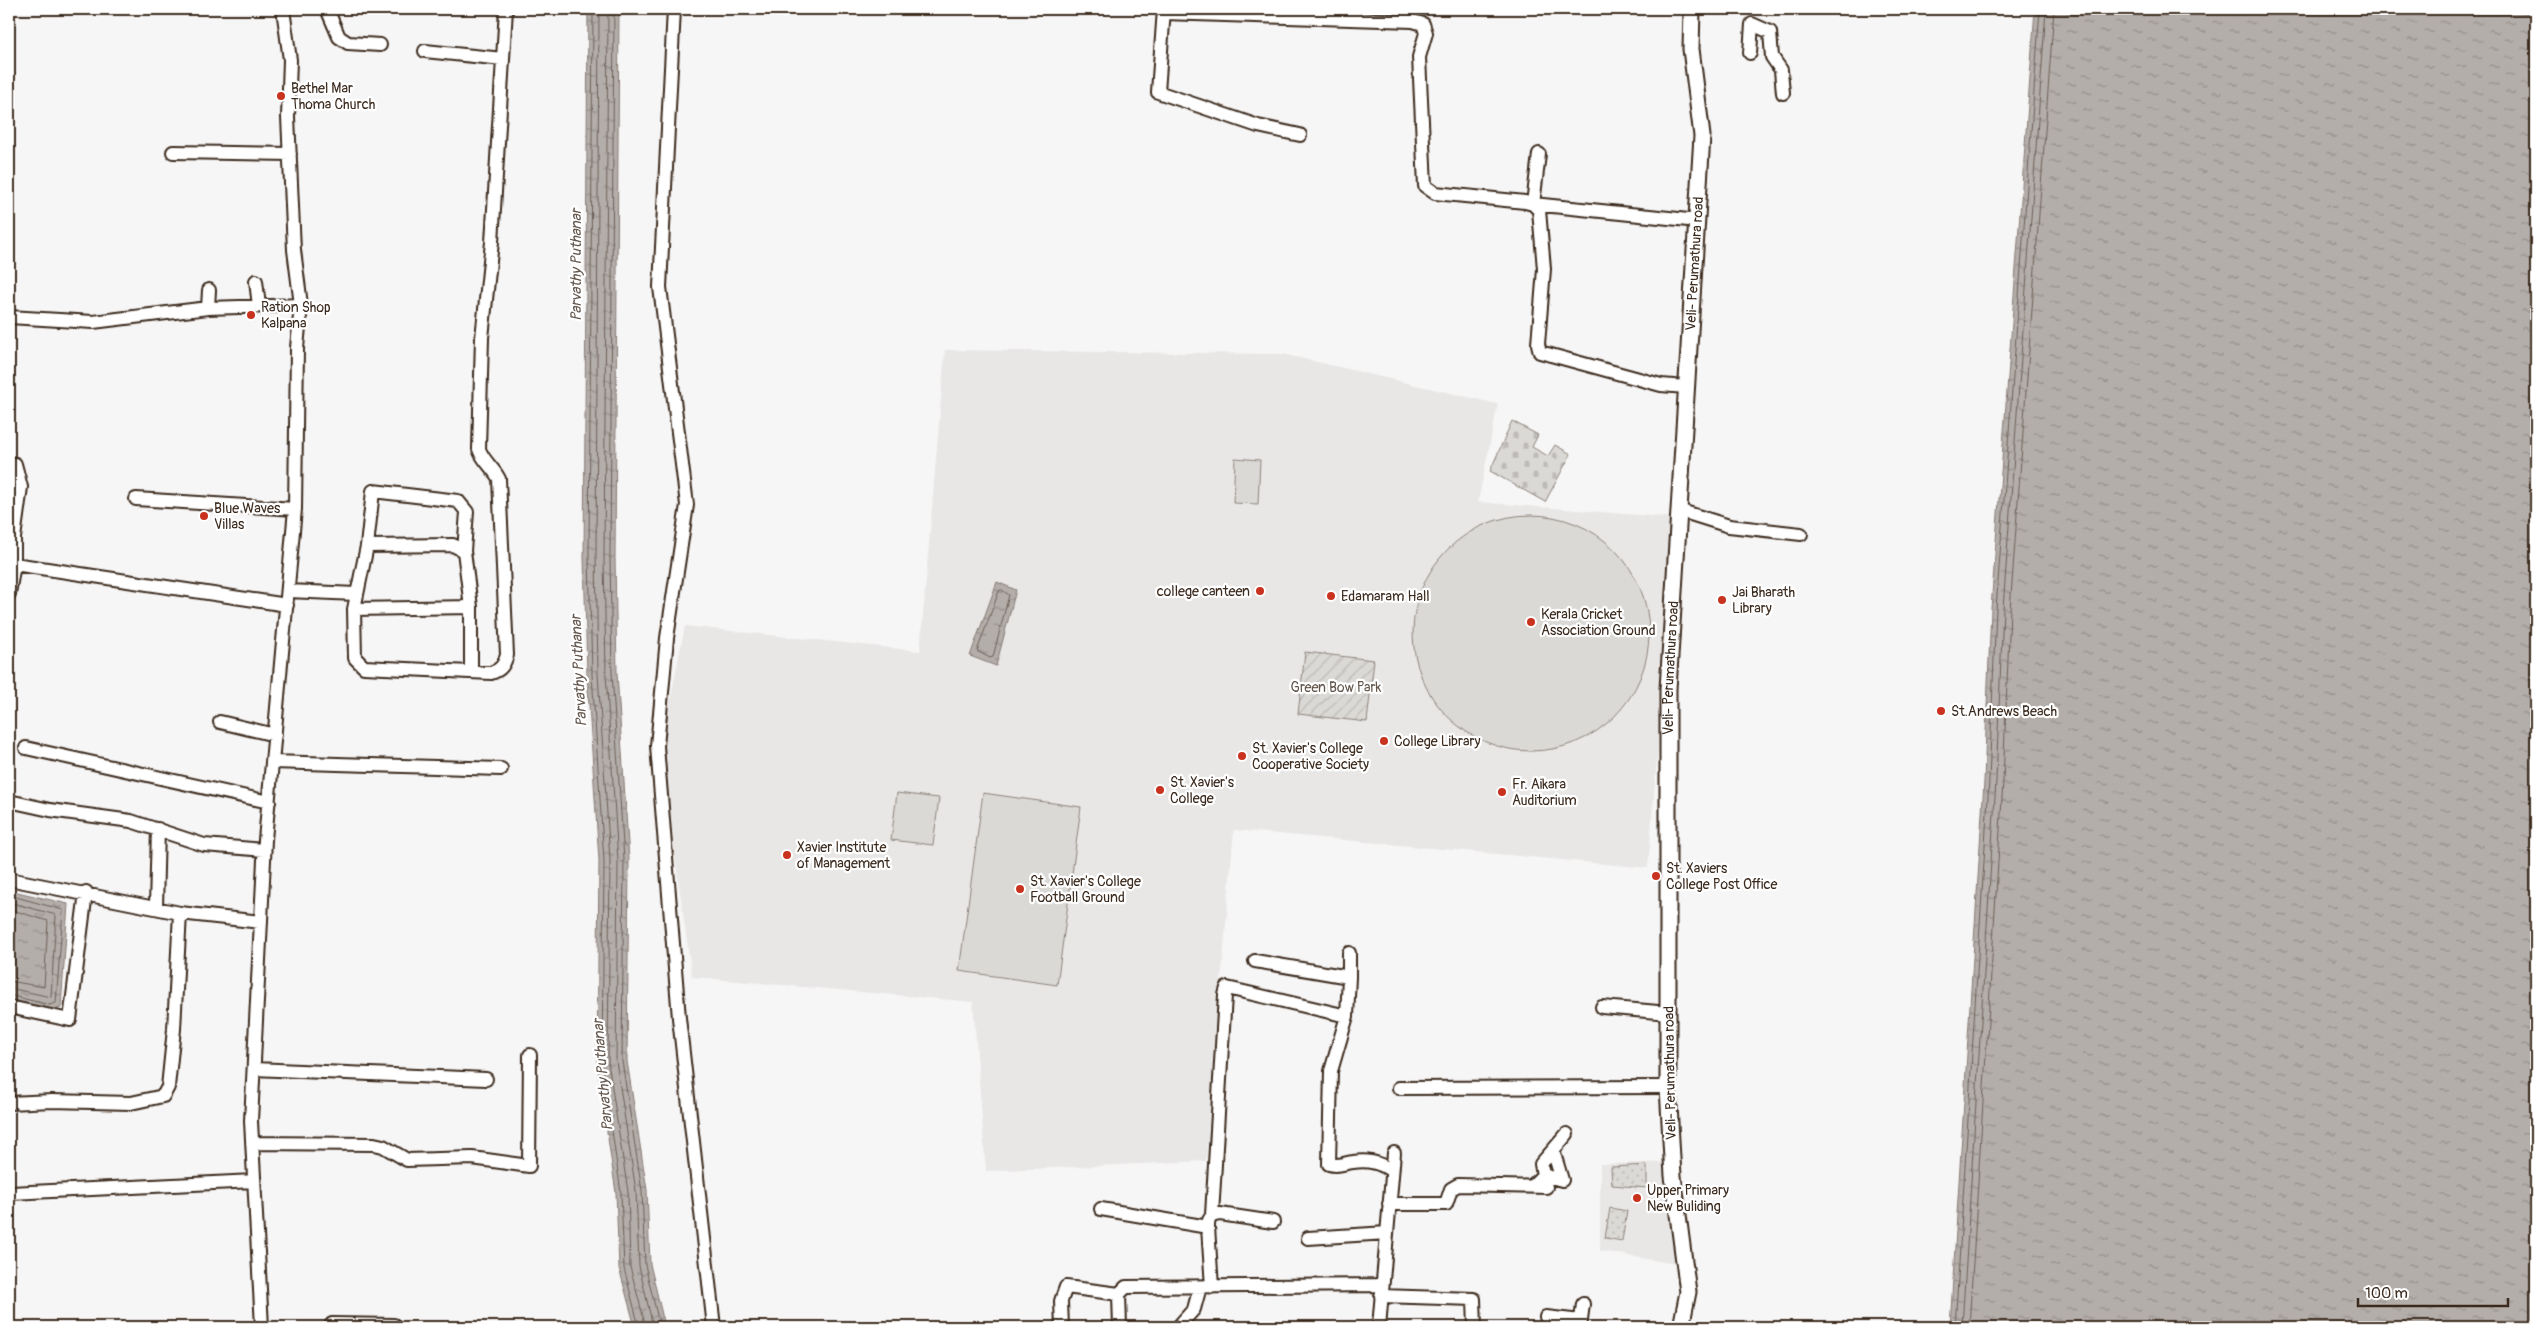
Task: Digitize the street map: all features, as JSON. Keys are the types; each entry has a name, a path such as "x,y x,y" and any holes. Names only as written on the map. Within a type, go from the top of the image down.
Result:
{"main road":[{"name":"Veli- Perumathura road","path":"1680,1327 1688,1292 1673,1176 1668,1087 1668,689 1702,136 1691,49 1692,9"}],"street":[{"path":"262,1327 252,1143 254,1069 264,850 287,605 294,508 297,348 301,305 294,250 288,117 290,60 283,9"},
{"path":"327,9 339,37 348,43 380,45"},
{"path":"471,672 471,607 464,551 466,512 458,500 373,490 367,546 354,609 355,658 364,667 492,673 499,670 504,663 506,655 498,479 495,470 482,458 479,449 482,338 492,242 506,9"},
{"path":"674,9 660,287 686,505 667,638 657,746 679,1018 714,1327"},
{"path":"1300,135 1258,126 1158,92 1164,11 1419,22 1426,29 1419,57 1424,186 1435,193 1481,196 1533,204 1698,220"},
{"path":"1750,53 1752,24 1770,32 1772,57 1781,70 1783,93"},
{"path":"424,51 503,59"},
{"path":"173,152 290,154"},
{"path":"1533,204 1539,154"},
{"path":"1533,204 1541,215 1544,270 1538,344 1540,352 1661,385 1686,387"},
{"path":"256,281 259,306"},
{"path":"208,308 209,290"},
{"path":"9,317 93,322 208,308 301,305"},
{"path":"9,463 15,464 21,487 12,536 14,564 9,594"},
{"path":"136,499 294,508"},
{"path":"1678,510 1729,526 1801,534"},
{"path":"367,546 454,545 464,551"},
{"path":"14,564 287,605"},
{"path":"288,591 356,594"},
{"path":"354,609 471,607"},
{"path":"220,722 275,735"},
{"path":"26,748 268,802"},
{"path":"272,762 501,769"},
{"path":"9,801 50,810 131,820 204,845 264,850"},
{"path":"156,908 158,830"},
{"path":"9,879 86,892 156,908 261,922"},
{"path":"9,1007 70,1020 86,892"},
{"path":"9,1103 52,1101 131,1103 163,1096 168,1087 174,1030 180,912"},
{"path":"1349,953 1347,1016 1330,1071 1329,1164 1337,1166 1352,1162 1379,1162 1392,1170"},
{"path":"1255,961 1349,977"},
{"path":"1178,1327 1194,1308 1206,1287 1208,1228 1212,1215 1225,995 1227,988 1347,1016"},
{"path":"1602,1007 1669,1013"},
{"path":"252,1143 374,1144 389,1149 407,1160 472,1158 529,1166 530,1055"},
{"path":"254,1069 486,1079"},
{"path":"1399,1088 1668,1087"},
{"path":"1544,1181 1541,1164 1567,1134"},
{"path":"1389,1204 1446,1204 1451,1189 1458,1185 1531,1187 1544,1181 1562,1180 1553,1150"},
{"path":"1379,1327 1394,1153"},
{"path":"11,1193 254,1181"},
{"path":"1101,1209 1208,1228"},
{"path":"1212,1215 1220,1214 1273,1222"},
{"path":"1308,1238 1387,1233"},
{"path":"1120,1327 1119,1294 1121,1290 1132,1286 1382,1290 1474,1299 1475,1327"},
{"path":"1062,1327 1061,1301 1066,1287 1119,1294"},
{"path":"1546,1317 1580,1324 1583,1304"},
{"path":"330,1327 332,1324 394,1326"}],"shaded area":[{"name":"St. Xavier's College","path":"945,350 1283,354 1498,404 1478,502 1677,518 1648,868 1234,830 1206,1161 986,1171 973,1002 692,977 660,751 685,626 920,651"},
{"path":"1670,1162 1675,1264 1600,1251 1600,1164"}],"green space":[{"path":"1512,421 1538,435 1532,447 1548,456 1555,445 1571,454 1545,502 1490,471"},
{"path":"1235,458 1260,460 1258,504 1233,503"},
{"name":"Kerala Cricket Association Ground","path":"1531,515 1565,520 1576,524 1606,542 1622,558 1635,578 1644,599 1649,633 1644,667 1640,678 1622,708 1606,724 1586,737 1565,746 1531,751 1497,746 1486,742 1456,724 1440,708 1427,688 1418,667 1413,633 1418,599 1422,588 1440,558 1456,542 1476,529 1497,520"},
{"name":"Green Bow Park","path":"1305,652 1374,660 1367,722 1298,714"},
{"path":"897,793 939,798 933,845 891,840"},
{"name":"St. Xavier's College Football Ground","path":"983,793 1081,807 1057,985 959,971"},
{"path":"1647,1165 1647,1188 1612,1185 1611,1167"},
{"path":"1610,1208 1627,1211 1622,1241 1605,1238"}],"water":[{"name":"Parvathy Puthanar","path":"588,9 619,9 615,557 617,673 629,860 627,1061 647,1190 650,1264 665,1327 635,1327 619,1268 616,1193 597,1063 599,861 587,674 584,557"},
{"path":"2035,9 2536,9 2536,1327 1950,1327 1984,781 1991,609"},
{"path":"997,582 1016,590 996,666 970,656"},
{"path":"9,890 68,904 61,1008 50,1010 9,999"}],"place":[{"name":"Bethel Mar Thoma Church","path":"281,96"},
{"name":"Ration Shop Kalpana","path":"251,315"},
{"name":"Blue Waves Villas","path":"204,516"},
{"name":"college canteen","path":"1260,591"},
{"name":"Edamaram Hall","path":"1331,596"},
{"name":"Jai Bharath Library","path":"1722,600"},
{"name":"Kerala Cricket Association Ground","path":"1531,622"},
{"name":"St.Andrews Beach","path":"1941,711"},
{"name":"College Library","path":"1384,741"},
{"name":"St. Xavier's College Cooperative Society","path":"1242,756"},
{"name":"St. Xavier's College","path":"1160,790"},
{"name":"Fr. Aikara Auditorium","path":"1502,792"},
{"name":"Xavier Institute of Management","path":"787,855"},
{"name":"St. Xaviers College Post Office","path":"1656,876"},
{"name":"St. Xavier's College Football Ground","path":"1020,889"},
{"name":"Upper Primary New Buliding","path":"1637,1198"}]}
